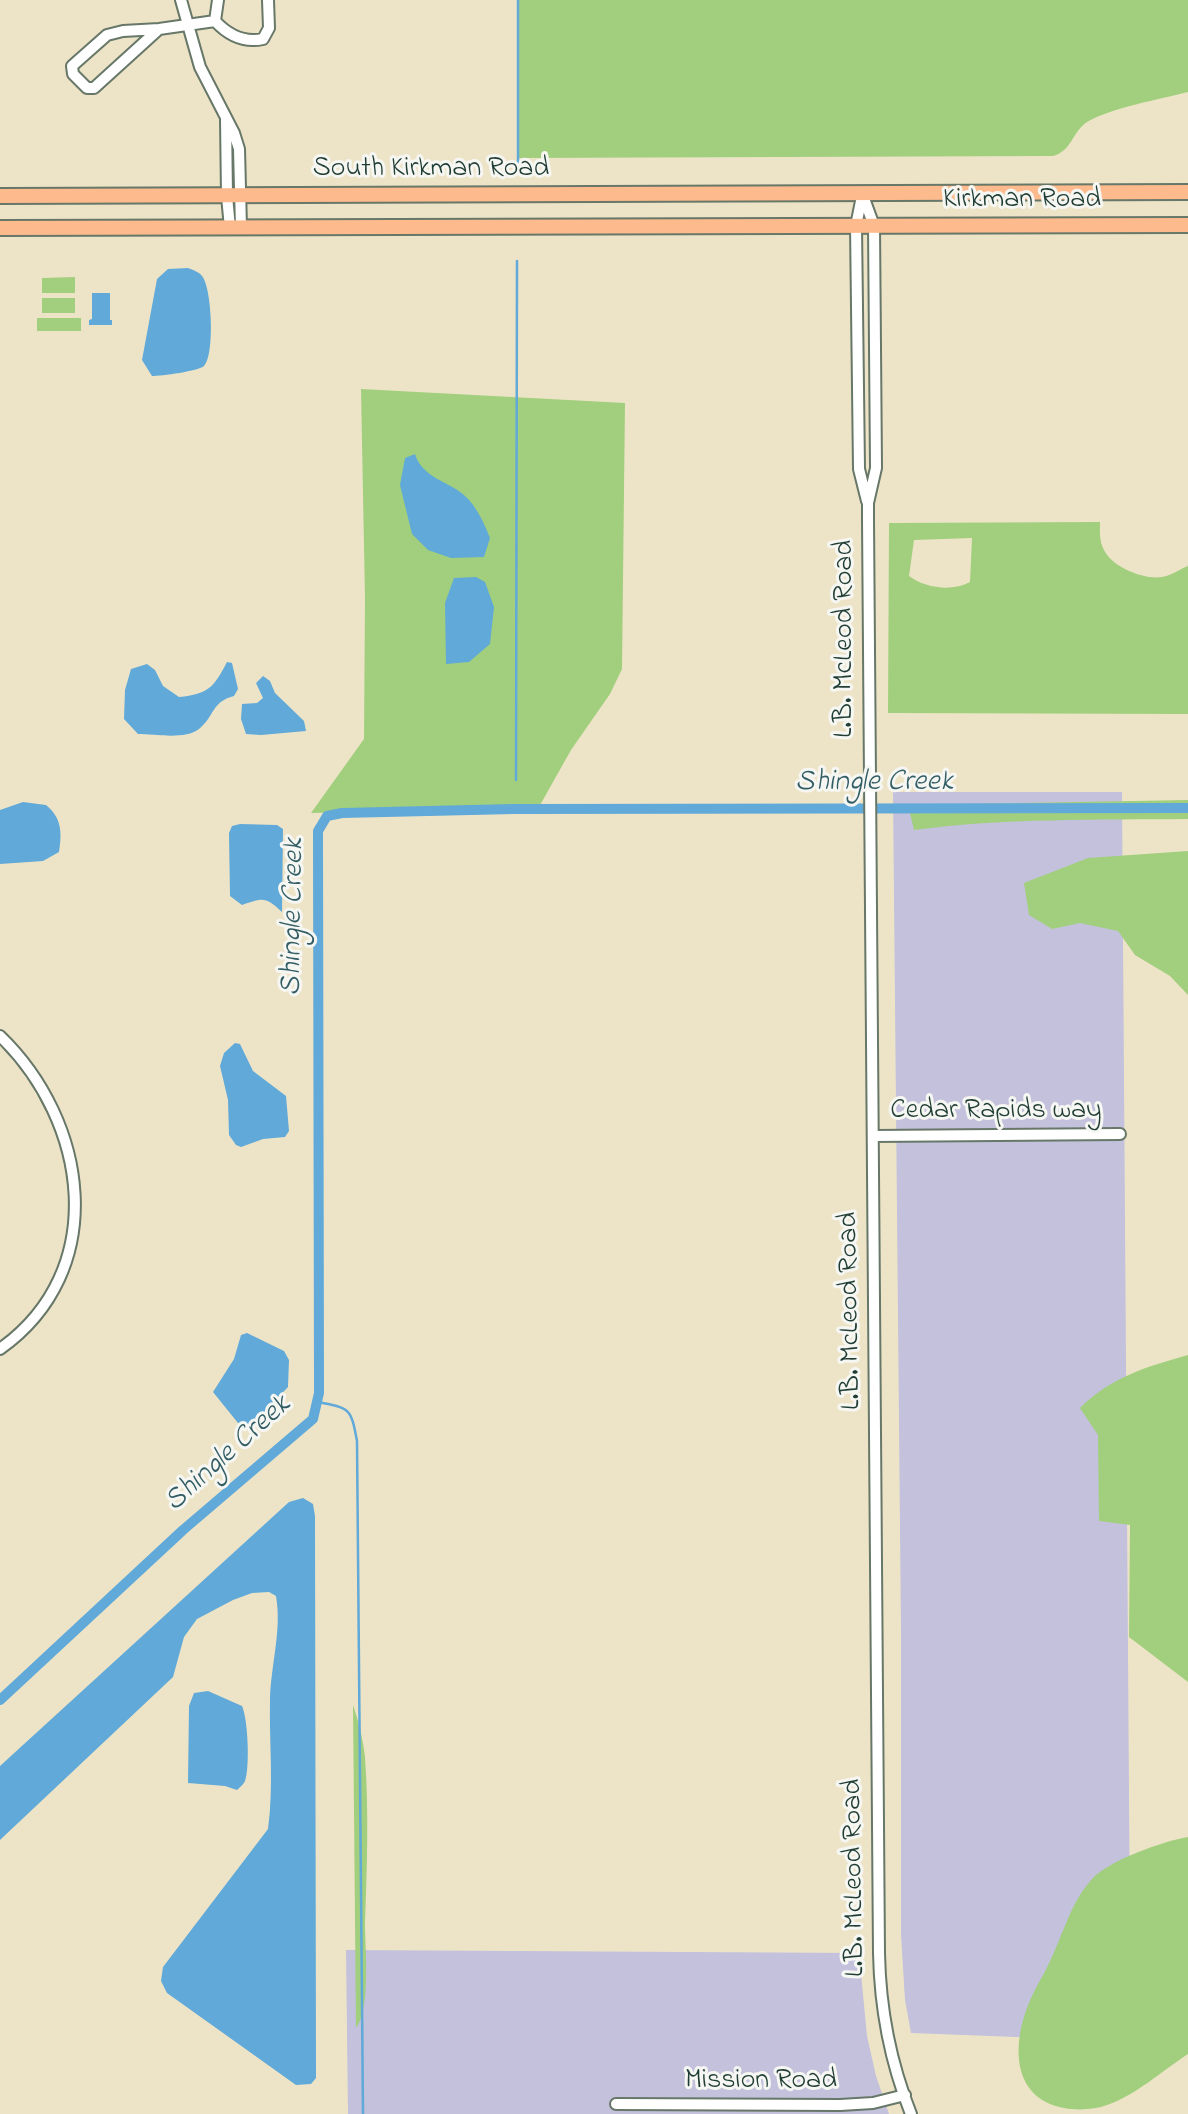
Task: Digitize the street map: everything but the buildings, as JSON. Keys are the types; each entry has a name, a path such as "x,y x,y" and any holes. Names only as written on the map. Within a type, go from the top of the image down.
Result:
{"main road":[{"name":"Kirkman Road","path":"862,194 1188,192"},
{"name":"South Kirkman Road","path":"0,197 862,194"},
{"name":"Kirkman Road","path":"856,226 1188,225"},
{"name":"South Kirkman Road","path":"0,228 856,226"}],"street":[{"path":"181,0 200,67 239,149 234,196 236,228"},
{"path":"215,21 218,0"},
{"path":"159,29 94,88 87,88 73,74 72,66 107,35 123,30 159,29 215,21 232,35 245,40 263,39 269,28 268,0"},
{"name":"L.B. McLeod Road","path":"862,194 856,226 859,469 868,503"},
{"name":"L.B. McLeod Road","path":"862,194 874,226 876,468 868,503 880,1980 890,2040 911,2114"},
{"path":"0,1036 28,1066 51,1104 67,1146 75,1200 71,1240 56,1284 31,1321 0,1349"},
{"name":"Cedar Rapids way","path":"873,1136 1120,1134"},
{"name":"Mission Road","path":"616,2104 840,2105 873,2103 905,2095"}],"shaded area":[{"path":"893,792 1122,792 1130,1939 1148,2042 911,2033 905,2000 901,1935 901,1633"},
{"path":"346,1950 859,1953 867,2036 876,2076 889,2114 348,2114"}],"green space":[{"path":"517,0 1188,0 1188,92 1097,117 1082,126 1068,146 1053,156 517,158"},
{"path":"75,277 75,293 42,293 42,278"},
{"path":"42,298 75,298 75,313 42,313"},
{"path":"37,318 81,318 81,331 37,331"},
{"path":"361,389 625,403 622,669 610,694 571,750 539,807 311,813 364,739 365,599"},
{"path":"1100,522 1104,550 1114,562 1129,571 1162,577 1188,566 1188,714 888,713 889,523","holes":["972,538 970,582 947,588 923,583 909,576 914,540"]},
{"path":"1188,800 1188,819 1016,822 914,830 908,805"},
{"path":"1188,851 1188,995 1170,976 1135,955 1118,931 1080,923 1052,929 1029,915 1024,883 1088,858"},
{"path":"1188,1355 1188,1682 1129,1637 1130,1525 1099,1521 1098,1435 1080,1408 1117,1381"},
{"path":"353,1705 365,1757 367,1819 365,1993 361,2019 356,2028"},
{"path":"1188,1837 1188,2054 1139,2089 1107,2105 1078,2109 1050,2104 1036,2095 1026,2083 1019,2054 1020,2038 1028,2006 1073,1907 1092,1879 1110,1865 1151,1847"}],"water":[{"path":"188,268 202,276 208,294 211,336 207,359 204,366 195,370 152,376 142,360 157,279 168,269"},
{"path":"92,293 110,293 112,325 89,325 89,320 92,319"},
{"path":"415,454 424,469 459,491 477,510 490,538 484,557 451,558 428,550 412,534 400,485 405,458"},
{"path":"476,577 485,582 494,607 490,644 469,662 446,664 445,603 454,578"},
{"path":"227,662 232,663 238,689 234,696 217,706 199,729 178,735 138,734 124,719 125,690 131,669 147,664 155,670 163,686 179,697 197,694 209,688"},
{"path":"263,676 270,681 275,693 304,721 306,731 246,734 241,719 242,704 257,703 263,698 256,683"},
{"path":"23,802 46,805 55,815 60,832 59,852 43,861 0,864 0,810"},
{"path":"277,825 283,829 282,912 264,900 242,905 230,896 229,833 232,826"},
{"path":"235,1043 240,1044 253,1071 286,1096 289,1131 285,1137 263,1139 241,1147 236,1145 229,1135 228,1100 220,1066 224,1053"},
{"path":"247,1333 284,1351 289,1360 288,1387 252,1425 245,1427 238,1423 213,1392 234,1359 241,1335"},
{"path":"303,1498 313,1504 315,1516 316,2078 311,2084 296,2085 167,1993 161,1981 163,1967 268,1829 271,1780 270,1699 278,1622 276,1596 269,1592 252,1593 197,1619 184,1637 173,1677 0,1840 0,1766 289,1502"},
{"path":"208,1691 242,1706 244,1712 248,1755 245,1781 237,1790 225,1786 188,1783 189,1706 194,1693"}],"waterway":[{"path":"518,0 518,173"},
{"path":"516,780 517,261"},
{"name":"Shingle Creek","path":"0,1700 183,1530 313,1419 319,1393 318,831 327,816 342,813 514,809 1188,808"},
{"path":"317,1402 347,1411 353,1422 357,1441 363,2114"}]}
